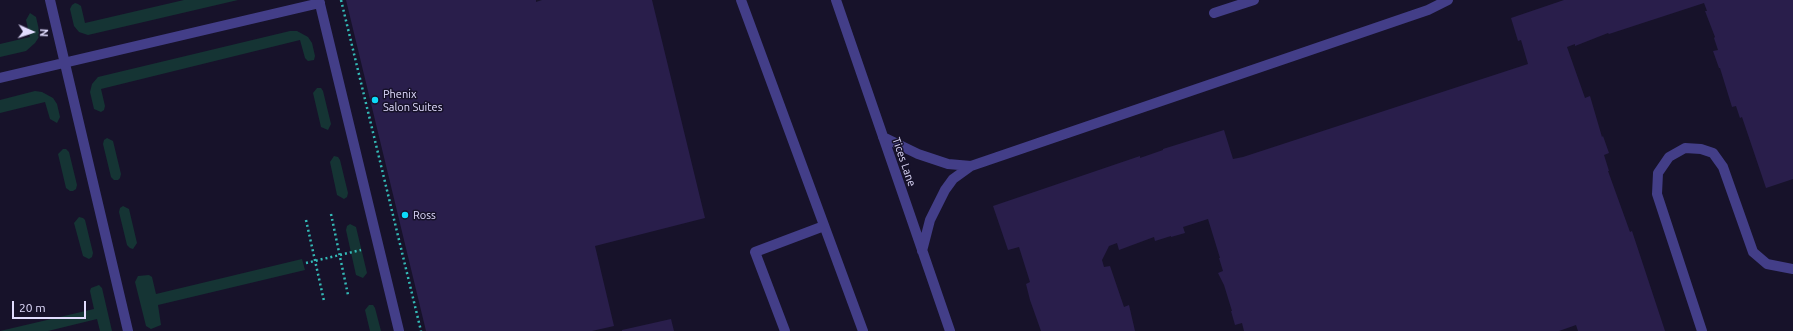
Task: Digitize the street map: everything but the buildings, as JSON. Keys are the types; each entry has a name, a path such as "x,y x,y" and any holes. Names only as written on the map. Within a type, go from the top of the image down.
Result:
{"street":[{"path":"50,0 128,331"},
{"path":"741,0 863,331"},
{"name":"Tices Lane","path":"836,0 950,331"},
{"path":"1214,13 1254,0"},
{"path":"922,251 930,220 945,190 953,179 971,166 1428,10 1448,0"},
{"path":"0,78 65,64 319,2 399,331"},
{"path":"883,138 918,154 948,164 971,166"},
{"path":"1702,331 1657,194 1658,173 1669,157 1685,148 1701,149 1713,153 1723,167 1753,252 1767,264 1793,269"},
{"path":"785,331 755,252 824,226"}],"path":[{"path":"341,0 420,331"},
{"path":"331,214 348,295"},
{"path":"306,220 324,301"},
{"path":"306,263 362,250"}],"green space":[{"path":"184,0 238,0 88,35 79,32 74,26 70,9 75,3 81,6 85,23"},
{"path":"30,13 36,17 39,30 39,37 35,43 26,51 0,57 0,44 30,37 26,20"},
{"path":"290,31 297,31 308,37 312,43 315,56 314,60 308,61 305,58 300,40 101,89 105,106 104,110 101,112 94,109 90,92 92,84 98,77"},
{"path":"317,88 321,88 323,91 331,124 328,130 321,127 313,93"},
{"path":"35,91 42,92 53,98 57,104 60,117 57,123 50,119 45,102 0,113 0,100"},
{"path":"107,138 113,141 121,174 118,180 114,180 111,177 103,144 104,140"},
{"path":"63,149 66,149 69,152 77,185 76,189 73,191 66,188 58,154"},
{"path":"334,156 338,157 340,160 348,193 347,197 344,199 337,195 330,162"},
{"path":"123,206 129,209 137,243 133,249 127,245 119,212 120,208"},
{"path":"79,217 85,220 93,253 92,257 89,259 83,256 74,223"},
{"path":"350,224 356,227 367,273 363,278 356,275 346,230 347,226"},
{"path":"302,259 305,270 158,305 161,325 151,329 146,326 135,282 138,276 149,275 152,277 156,294"},
{"path":"99,285 102,288 112,331 100,331 97,319 48,331 0,331 94,309 90,291 91,288"},
{"path":"369,305 373,305 375,308 381,331 370,331 365,310"}],"place":[{"name":"Phenix Salon Suites","path":"375,100"},
{"name":"Ross","path":"405,215"}]}
